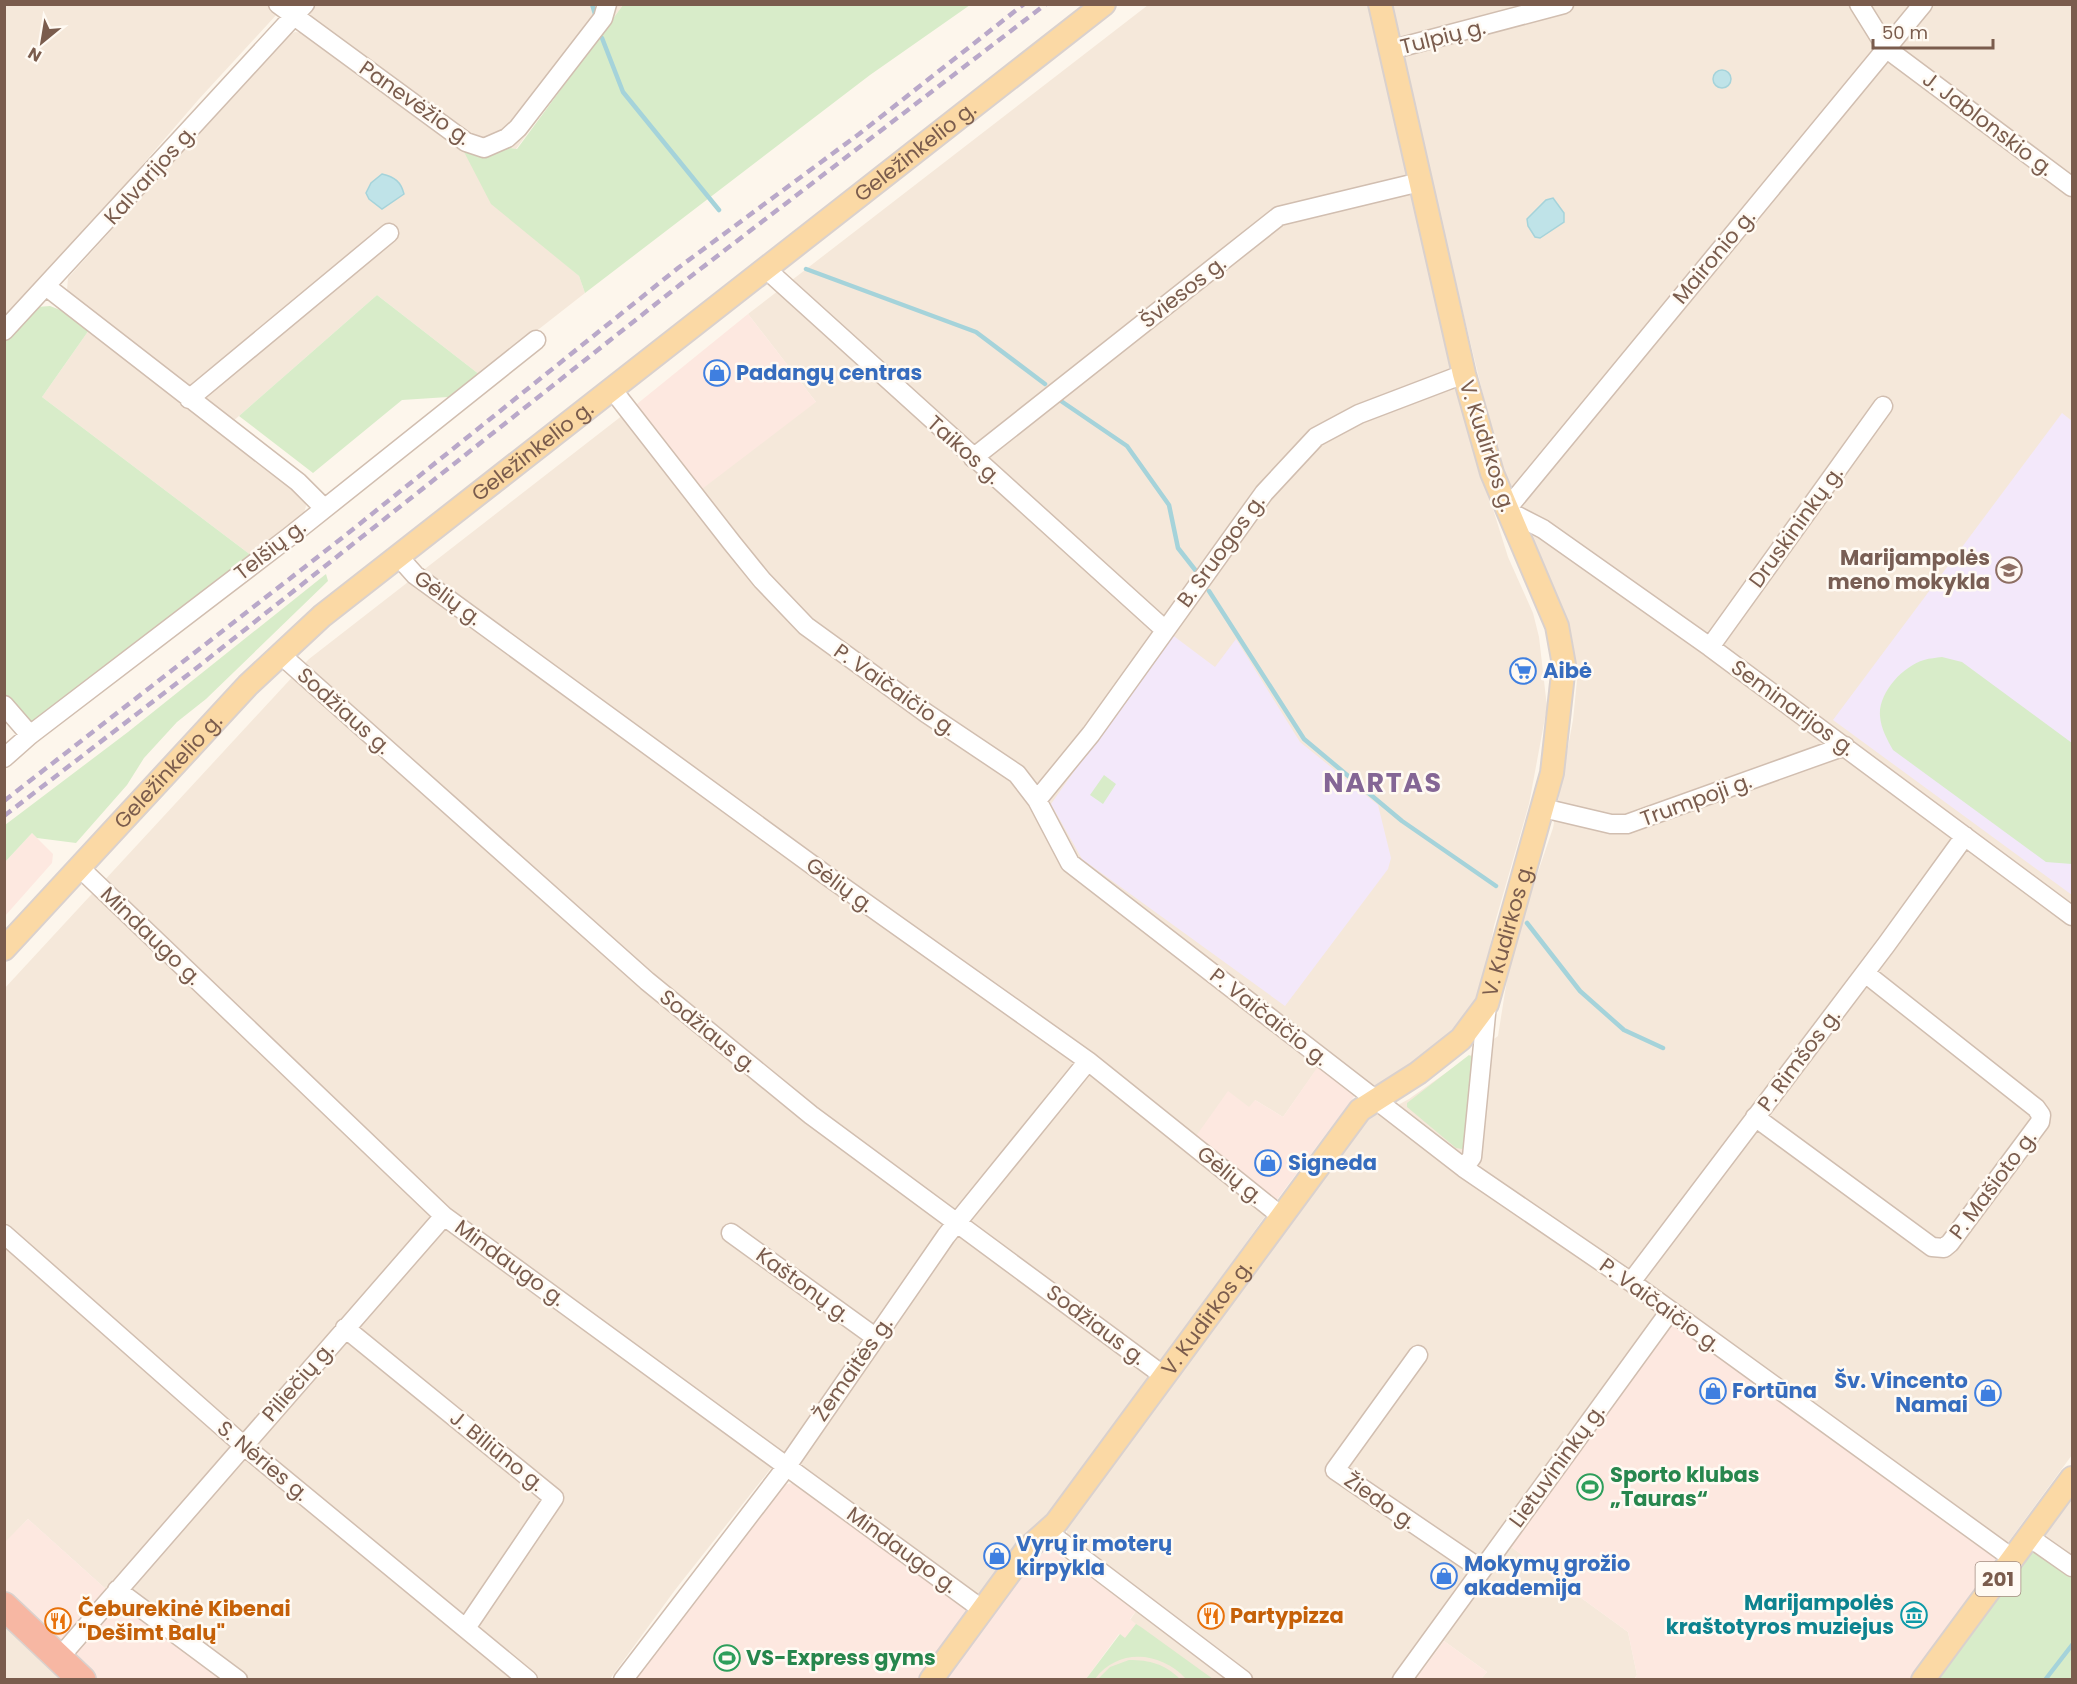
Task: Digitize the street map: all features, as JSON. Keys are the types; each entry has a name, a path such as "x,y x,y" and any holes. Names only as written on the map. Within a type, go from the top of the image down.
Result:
{"highway":[{"path":"4,1606 82,1680"}],"main road":[{"name":"Geležinkelio g.","path":"4,949 280,654 322,616 1104,4"},
{"name":"V. Kudirkos g.","path":"931,1680 1027,1549 1048,1532 1360,1110 1418,1072 1461,1039 1487,1004 1543,808 1555,754 1564,665 1557,626 1492,473 1464,374 1380,4"},
{"name":"201","path":"1923,1680 2073,1478"}],"street":[{"name":"Panevėžio g.","path":"278,4 300,11 466,142 484,148 507,138 519,128 603,18 607,4"},
{"name":"Tulpių g.","path":"1390,50 1564,4"},
{"name":"J. Jablonskio g.","path":"1859,4 1887,48 2073,187"},
{"name":"Maironio g.","path":"1506,510 1923,4"},
{"name":"Kalvarijos g.","path":"4,331 300,11"},
{"name":"Šviesos g.","path":"973,458 1279,216 1420,182"},
{"path":"189,399 389,233"},
{"name":"Taikos g.","path":"766,269 1164,629"},
{"path":"47,287 298,482 323,507"},
{"name":"Telšių g.","path":"4,758 30,735 289,537 323,507 536,340"},
{"name":"B. Sruogos g.","path":"1037,800 1091,734 1164,629 1264,493 1316,437 1359,414 1464,374"},
{"name":"P. Vaičaičio g.","path":"612,389 756,573 806,626 926,713 1017,774 1037,800 1070,863 1464,1168 1631,1282 2012,1558"},
{"name":"Druskininkų g.","path":"1710,647 1882,406"},
{"name":"Seminarijos g.","path":"1506,510 1543,529 1710,647 2073,916"},
{"name":"Gėlių g.","path":"398,556 415,575 826,875 1088,1061 1281,1216"},
{"name":"Sodžiaus g.","path":"280,654 647,981 811,1115 1164,1376"},
{"path":"4,705 30,735"},
{"name":"Trumpoji g.","path":"1543,808 1611,824 1627,824 1845,746"},
{"name":"P. Rimšos g.","path":"1631,1282 1865,973 1965,836"},
{"name":"Mindaugo g.","path":"79,867 444,1216 983,1610"},
{"name":"P. Mašioto g.","path":"1755,1118 1932,1248 1944,1248 1950,1242 2040,1122 2040,1115 2036,1108 1865,973"},
{"path":"1464,1168 1472,1157 1487,1004"},
{"path":"1461,1039 1482,1054"},
{"name":"Žemaitės g.","path":"623,1680 787,1466 946,1236 959,1223 1088,1061"},
{"name":"Piliečių g.","path":"59,1658 444,1216"},
{"name":"Kaštonų g.","path":"731,1233 875,1337"},
{"name":"S. Nėries g.","path":"4,1234 243,1445 528,1680"},
{"name":"Lietuvininkų g.","path":"1402,1680 1670,1311"},
{"name":"J. Biliūno g.","path":"345,1328 554,1498 466,1628"},
{"name":"Žiedo g.","path":"1418,1355 1335,1470 1482,1570"},
{"path":"1048,1532 1243,1680"},
{"path":"2029,1537 2073,1567"},
{"path":"117,1590 238,1680"}],"shaded area":[{"path":"266,4 278,13 199,99 32,293 5,319 5,5"},
{"path":"293,5 623,5 516,149 481,144"},
{"path":"1148,5 1369,5 1473,445 1508,557 1533,613 1539,637 1547,707 1529,804 1494,926 1480,999 1457,1035 1407,1072 1356,1094 1319,1066 1283,1117 1255,1100 1273,1205 1051,1516 980,1594 972,1594 783,1453 675,1590 610,1679 227,1679 118,1600 28,1519 5,1543 4,989 309,659 632,408 816,402 748,314"},
{"path":"1388,5 2072,5 2072,1455 2007,1544 1503,1541 1628,1632 1637,1675 1634,1679 1481,1679 1487,1672 1444,1641 1416,1679 1086,1679 1135,1624 1130,1620 1144,1599 1067,1537 1067,1526 1371,1116 1383,1113 1409,1099 1498,1036 1512,948 1553,828 1573,720 1577,680 1568,628 1501,468"},
{"path":"295,32 305,33 462,148 544,246 579,276 585,293 480,375 377,295 231,423 72,301 67,290 68,278 287,36"},
{"path":"748,314 816,402 698,492 632,408"},
{"path":"89,330 304,496 306,506 303,516 252,556 42,397"},
{"name":"Marijampolės meno mokykla","path":"2062,413 2072,421 2072,895 1833,720"},
{"path":"1171,634 1215,667 1236,639 1300,742 1378,805 1391,858 1388,869 1285,1006 1082,859 1051,804"},
{"path":"32,833 53,854 52,863 5,916 5,862"},
{"path":"1319,1065 1356,1094 1273,1205 1194,1139 1228,1091 1249,1107 1255,1100 1283,1117"},
{"path":"1670,1311 2012,1558 1923,1679 1634,1680 1637,1675 1628,1632 1503,1541"},
{"path":"2072,1478 2072,1567 2029,1537"},
{"path":"793,1483 970,1610 920,1679 633,1680 783,1485"},
{"path":"28,1519 118,1600 227,1679 95,1679 5,1594 4,1543"},
{"path":"1048,1550 1057,1553 1136,1611 1130,1619 1136,1624 1125,1638 1119,1634 1086,1679 941,1680 1039,1551"},
{"path":"5,1616 71,1679 5,1679"},
{"path":"1444,1641 1487,1672 1481,1679 1416,1679"}],"green space":[{"path":"623,5 970,5 870,75 585,293 579,276 491,204 462,148 497,146 517,149"},
{"path":"377,295 480,375 448,397 402,400 313,473 239,416"},
{"path":"50,306 65,312 89,330 42,397 252,556 34,722 27,720 5,694 4,341 37,307"},
{"path":"326,574 328,581 206,699 177,722 144,758 127,785 76,843 37,838 32,833 5,862 5,825 128,732"},
{"path":"1942,657 1962,662 2072,743 2072,864 2046,862 1893,750 1883,730 1880,716 1883,698 1893,682 1908,668 1926,659"},
{"path":"1104,775 1116,784 1103,804 1090,795"},
{"path":"1469,1055 1476,1059 1466,1146 1462,1149 1456,1148 1407,1107 1407,1103"},
{"path":"2029,1537 2072,1567 2072,1679 1923,1680"},
{"path":"1136,1624 1213,1679 1186,1679 1164,1663 1139,1657 1115,1662 1095,1679 1086,1679 1120,1634 1125,1638"},
{"path":"1129,1660 1157,1664 1180,1679 1098,1679 1110,1667"}],"water":[{"path":"1722,70 1728,73 1731,79 1728,85 1722,88 1716,85 1713,79 1716,73"},
{"path":"382,174 397,181 404,194 382,209 369,199 366,193 371,183"},
{"path":"1553,198 1564,213 1564,222 1540,238 1535,237 1528,226 1527,219 1546,200"}],"waterway":[{"path":"592,4 595,14"},
{"path":"602,38 623,92 719,210"},
{"path":"806,269 976,332 1045,384"},
{"path":"1061,401 1127,446 1169,505 1178,548 1196,571"},
{"path":"1209,591 1304,739 1402,821 1496,886"},
{"path":"1527,923 1580,991 1624,1030 1663,1048"},
{"path":"2045,1680 2072,1645"}],"railway":[{"path":"4,801 342,538 678,268 859,134 1024,4"},
{"path":"4,816 194,670 686,280 1046,4"}],"place":[{"name":"Padangų centras","path":"717,373"},
{"name":"Marijampolės meno mokykla","path":"2009,570"},
{"name":"Aibė","path":"1523,671"},
{"name":"Signeda","path":"1268,1163"},
{"name":"Fortūna","path":"1713,1391"},
{"name":"Šv. Vincento Namai","path":"1988,1393"},
{"name":"Sporto klubas „Tauras“","path":"1590,1487"},
{"name":"Vyrų ir moterų kirpykla","path":"997,1556"},
{"name":"Mokymų grožio akademija","path":"1444,1576"},
{"name":"Marijampolės kraštotyros muziejus","path":"1914,1615"},
{"name":"Partypizza","path":"1211,1616"},
{"name":"Čeburekinė Kibenai \"Dešimt Balų\"","path":"58,1621"},
{"name":"VS-Express gyms","path":"727,1658"}],"district":[{"name":"NARTAS","path":"1383,783"}]}
